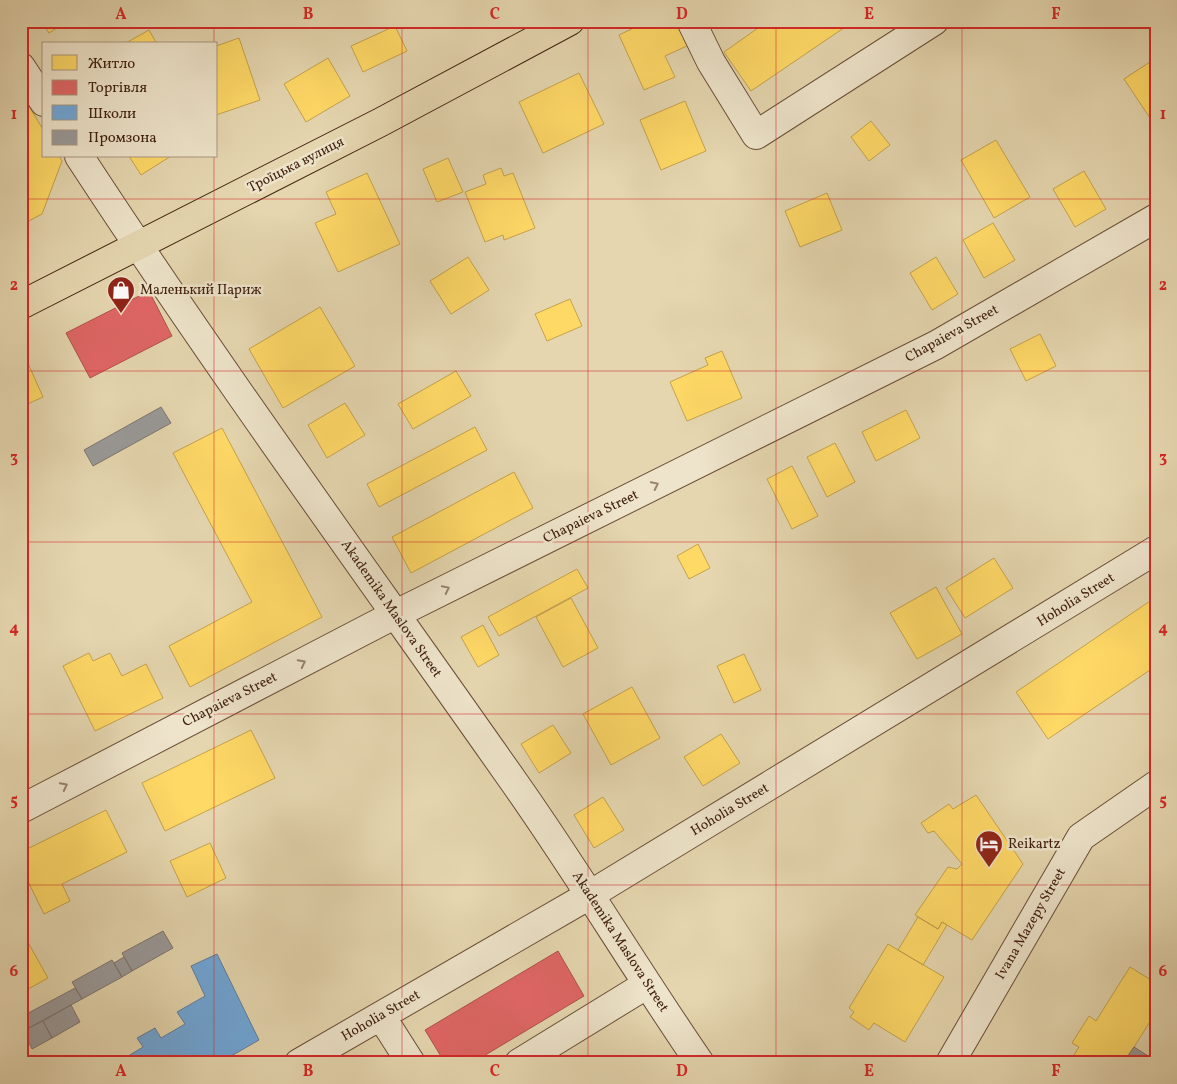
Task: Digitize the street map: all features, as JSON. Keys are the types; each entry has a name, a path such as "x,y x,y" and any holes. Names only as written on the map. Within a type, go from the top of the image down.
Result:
{"main road":[{"name":"Троїцька вулиця","path":"21,306 381,122 570,21"}],"street":[{"path":"691,21 711,62 756,134 934,21"},
{"path":"21,67 42,99"},
{"name":"Akademika Maslova Street","path":"80,158 138,246 394,615 515,783 571,866 588,896 646,985 700,1063"},
{"name":"Chapaieva Street","path":"21,809 394,615 936,346 1156,218"},
{"name":"Hoholia Street","path":"299,1063 588,896 1156,550"},
{"name":"Ivana Mazepy Street","path":"950,1063 1081,837 1156,785"},
{"path":"519,1063 646,985"},
{"path":"381,1016 411,1063"}],"building: Житло":[{"path":"41,21 68,21 49,33"},
{"path":"648,21 678,21 689,45 665,56 675,77 644,90 619,35"},
{"path":"768,21 854,21 751,91 724,52"},
{"path":"395,26 407,51 363,72 351,46"},
{"path":"149,30 156,42 128,42"},
{"path":"239,38 260,100 218,114 218,45"},
{"path":"328,58 350,96 306,122 284,84"},
{"path":"1156,58 1156,127 1124,79"},
{"path":"579,73 604,124 543,153 519,102"},
{"path":"21,93 42,128 42,158 60,158 62,161 42,214 21,225"},
{"path":"685,101 706,151 661,170 640,120"},
{"path":"871,121 890,145 869,161 851,137"},
{"path":"996,140 1030,197 994,218 961,160"},
{"path":"130,158 168,158 141,175"},
{"path":"448,158 463,192 437,202 423,169"},
{"path":"501,168 504,176 513,173 535,228 504,240 503,235 485,242 465,192 486,184 483,175"},
{"path":"1084,171 1106,209 1075,227 1053,189"},
{"path":"367,173 400,244 338,272 315,223 336,214 326,192"},
{"path":"827,193 842,230 800,247 785,211"},
{"path":"993,223 1015,260 984,278 963,240"},
{"path":"468,257 489,290 451,314 430,281"},
{"path":"936,257 958,294 932,310 910,273"},
{"path":"570,299 582,326 547,341 535,314"},
{"path":"320,307 355,366 283,408 249,349"},
{"path":"1040,334 1056,366 1026,381 1010,349"},
{"path":"722,351 742,398 687,421 670,382 708,365 705,358"},
{"path":"27,361 43,397 21,407 21,364"},
{"path":"456,371 471,396 413,429 398,404"},
{"path":"345,403 365,435 327,458 308,425"},
{"path":"906,410 920,438 876,461 862,432"},
{"path":"475,427 487,450 379,507 367,484"},
{"path":"222,428 322,617 190,687 169,646 252,602 173,453"},
{"path":"835,443 855,482 827,497 807,457"},
{"path":"792,466 818,516 792,529 767,479"},
{"path":"514,472 533,508 411,573 392,537"},
{"path":"698,544 710,568 689,579 677,556"},
{"path":"994,558 1013,588 965,618 946,588"},
{"path":"577,569 588,588 499,636 488,617"},
{"path":"936,587 962,634 917,659 890,613"},
{"path":"1156,597 1156,666 1048,739 1016,692"},
{"path":"571,598 598,648 563,667 536,617"},
{"path":"483,625 499,655 478,667 461,637"},
{"path":"89,653 93,661 110,653 122,676 146,664 163,698 95,731 63,666"},
{"path":"744,654 761,690 734,703 717,666"},
{"path":"632,687 660,738 611,765 583,714"},
{"path":"553,725 571,753 539,773 521,744"},
{"path":"251,730 275,778 165,831 142,783"},
{"path":"721,734 740,763 703,786 684,757"},
{"name":"Reikartz","path":"976,795 1023,864 972,940 942,922 938,929 915,915 948,867 957,869 962,864 934,831 928,833 921,823 949,804 953,809"},
{"path":"603,797 624,830 594,848 574,815"},
{"path":"106,810 127,852 62,884 70,901 44,914 21,867 21,852"},
{"path":"210,843 226,878 187,897 170,861"},
{"path":"918,917 938,929 942,922 947,925 923,965 898,950"},
{"path":"21,930 48,978 21,993"},
{"path":"888,944 944,977 905,1042 874,1023 869,1030 850,1017 854,1012 849,1008"},
{"path":"1130,967 1156,983 1156,1012 1134,1047 1123,1063 1069,1063 1079,1047 1072,1043 1089,1016 1096,1021"}],"building: Торгівля":[{"path":"149,291 172,336 90,378 66,333"},
{"path":"558,951 584,996 472,1063 445,1063 425,1030"}],"building: Школи":[{"path":"217,954 259,1040 219,1063 121,1063 120,1061 143,1047 137,1038 155,1028 161,1038 185,1024 177,1012 205,996 191,966"}],"building: Промзона":[{"path":"161,407 171,423 93,466 84,450"},
{"path":"163,931 173,948 132,971 122,953"},
{"path":"124,957 132,971 122,977 114,963"},
{"path":"112,960 122,977 82,999 72,982"},
{"path":"75,988 82,999 23,1031 21,1017"},
{"path":"71,1005 80,1022 52,1038 43,1021"},
{"path":"43,1021 52,1038 32,1049 23,1031"},
{"path":"1134,1047 1156,1061 1156,1063 1123,1063"}],"place":[{"name":"Маленький Париж","path":"121,314"},
{"name":"Reikartz","path":"989,868"}]}
